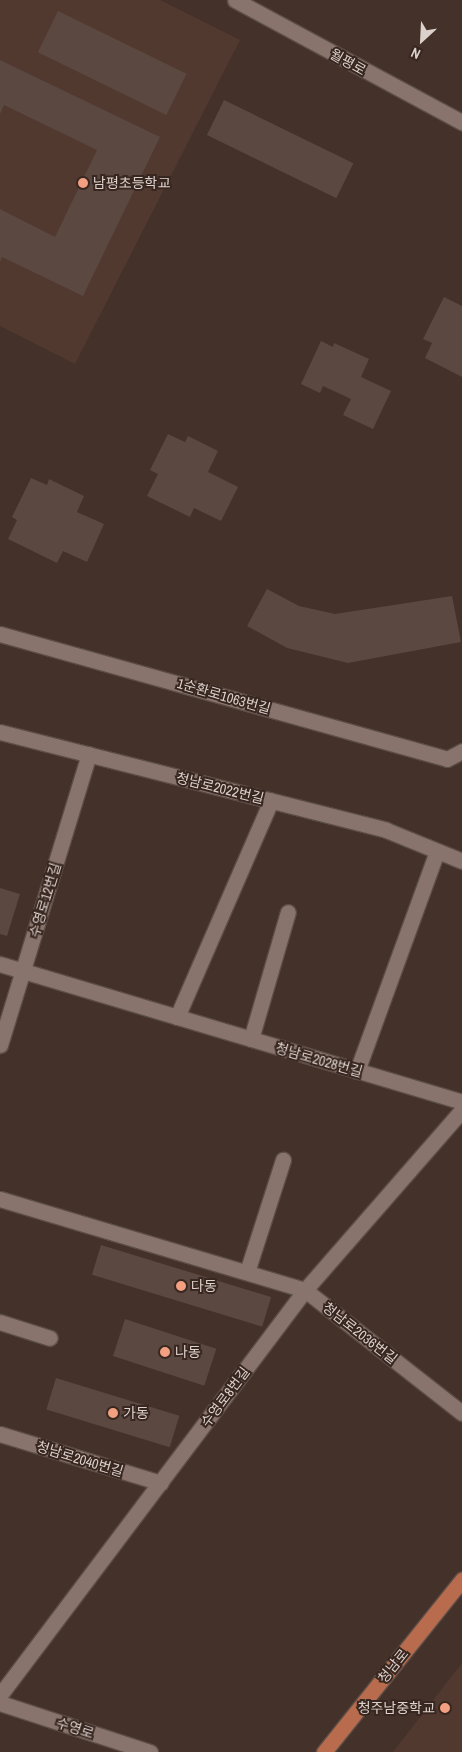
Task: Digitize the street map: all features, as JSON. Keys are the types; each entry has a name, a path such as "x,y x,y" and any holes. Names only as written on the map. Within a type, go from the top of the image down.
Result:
{"main road":[{"name":"청남로","path":"324,1752 462,1580"}],"street":[{"name":"월평로","path":"235,0 462,122"},
{"name":"1순환로1063번길","path":"0,634 462,764"},
{"name":"청남로2022번길","path":"0,732 386,830 462,861"},
{"path":"447,759 462,751"},
{"name":"수영로12번길","path":"0,1045 89,754"},
{"path":"177,1017 271,801"},
{"path":"357,1071 436,851"},
{"path":"251,1039 288,912"},
{"name":"청남로2028번길","path":"0,964 462,1102"},
{"name":"수영로8번길","path":"0,1695 305,1290 462,1110"},
{"path":"247,1272 283,1160"},
{"name":"청남로2036번길","path":"0,1198 305,1290 462,1413"},
{"path":"0,1322 50,1338"},
{"name":"청남로2040번길","path":"0,1434 161,1483"},
{"name":"수영로","path":"0,1703 150,1752"}],"shaded area":[{"name":"남평초등학교","path":"0,0 160,0 240,40 75,364 0,326"},
{"name":"청주남중학교","path":"462,1663 462,1752 393,1752"}],"building":[{"path":"58,11 187,74 166,115 38,52"},
{"path":"0,60 160,137 83,296 2,257 0,262 0,209 55,237 97,150 4,105 0,114"},
{"path":"224,100 353,163 336,198 207,135"},
{"path":"444,297 462,306 462,377 425,358 432,343 423,339"},
{"path":"321,341 333,347 334,343 369,359 361,377 391,391 373,429 343,415 351,399 323,386 320,393 301,384"},
{"path":"168,434 185,442 188,436 218,451 208,472 238,487 221,521 194,508 190,517 147,496 158,474 150,470"},
{"path":"31,478 47,485 49,479 84,496 77,512 104,524 87,562 63,551 57,563 8,539 17,520 12,517"},
{"path":"267,589 299,606 335,614 452,596 461,642 348,663 287,648 247,626"},
{"path":"0,888 20,894 7,936 0,934"},
{"name":"다동","path":"101,1245 271,1297 262,1327 92,1275"},
{"name":"나동","path":"125,1319 216,1349 204,1386 113,1356"},
{"name":"가동","path":"56,1378 179,1416 170,1447 46,1410"}],"place":[{"name":"남평초등학교","path":"83,183"},
{"name":"다동","path":"181,1286"},
{"name":"나동","path":"165,1352"},
{"name":"가동","path":"113,1413"},
{"name":"청주남중학교","path":"445,1708"}]}
